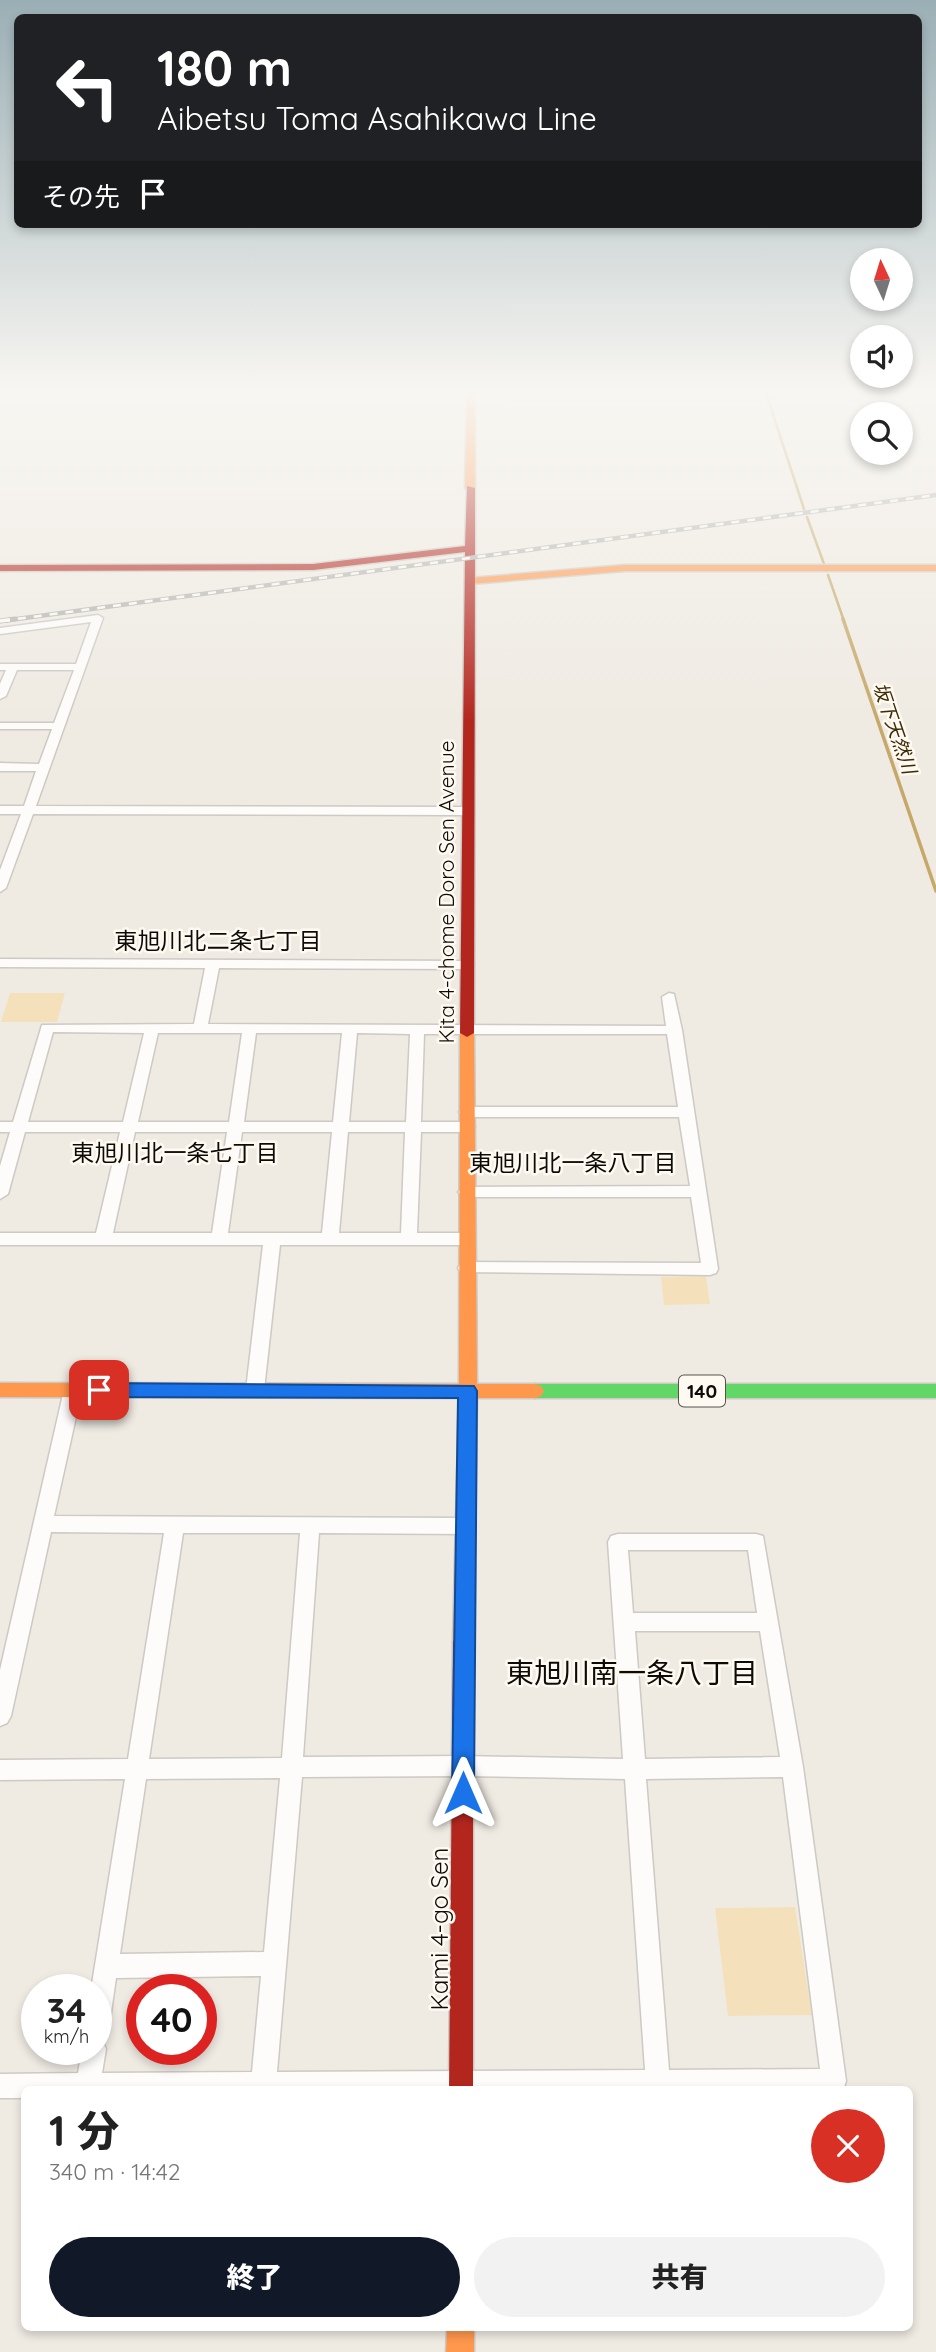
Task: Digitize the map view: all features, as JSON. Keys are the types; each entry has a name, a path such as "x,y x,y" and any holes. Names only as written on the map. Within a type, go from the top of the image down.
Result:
{"street":[{"name":"Kita 4-chome Doro Sen Avenue","path":"468,1391 466,1192 470,503"},
{"path":"0,568 313,567 470,548"},
{"path":"470,581 625,568 936,568"},
{"path":"0,631 98,618 29,810 6,857 0,888"},
{"path":"0,667 82,667"},
{"path":"0,696 13,667"},
{"path":"0,726 58,726"},
{"path":"0,767 44,768"},
{"path":"0,810 468,811"},
{"path":"0,964 467,965"},
{"path":"200,1028 213,964"},
{"path":"466,1268 710,1269 669,996"},
{"path":"0,1194 47,1028 675,1030"},
{"path":"103,1239 152,1028"},
{"path":"219,1239 250,1028"},
{"path":"330,1239 350,1028"},
{"path":"410,1239 411,1128 417,1029"},
{"path":"0,1127 411,1128 467,1119 686,1112"},
{"path":"466,1192 699,1191"},
{"path":"0,1239 466,1239"},
{"path":"255,1390 272,1239"},
{"name":"140","path":"0,1390 936,1391"},
{"path":"0,1716 73,1390"},
{"name":"Kami 4-go Sen","path":"461,2086 464,1526 468,1391"},
{"path":"43,1524 464,1526"},
{"path":"106,1974 175,1525"},
{"path":"263,2086 292,1767 310,1525"},
{"path":"461,2086 834,2081 792,1767 756,1542 618,1542 658,2082"},
{"path":"624,1622 769,1622"},
{"path":"0,1770 463,1766 636,1769 792,1767"},
{"path":"107,1966 274,1964"},
{"path":"88,2085 91,2065"},
{"path":"0,2086 176,2086"},
{"path":"460,2331 460,2352"}],"shaded area":[{"path":"10,993 65,993 57,1022 1,1022"},
{"path":"706,1276 710,1304 664,1305 661,1277"},
{"path":"795,1907 812,2015 728,2016 715,1908"}],"waterway":[{"name":"坂下天然川","path":"802,503 804,509"},
{"name":"坂下天然川","path":"807,517 824,564"},
{"name":"坂下天然川","path":"828,575 844,621"},
{"name":"坂下天然川","path":"843,619 936,891"}],"railway":[{"path":"2,621 878,503"},
{"path":"0,621 15,619"}],"traffic: fast":[{"path":"535,1391 936,1391"}],"traffic: slow":[{"path":"470,581 625,568 936,568"},
{"path":"463,1642 468,1375 467,1033"},
{"path":"0,1390 535,1391"},
{"path":"460,2352 461,2331"}],"traffic: jam":[{"path":"467,1033 470,503"},
{"path":"0,568 313,567 470,548"},
{"path":"461,2086 463,1642"}],"district":[{"name":"東旭川北二条七丁目","path":"218,941"},
{"name":"東旭川北一条七丁目","path":"175,1153"},
{"name":"東旭川北一条八丁目","path":"573,1163"},
{"name":"東旭川南一条八丁目","path":"632,1673"}],"route":[{"path":"99,1390 468,1391 464,1526 463,1793"}]}
